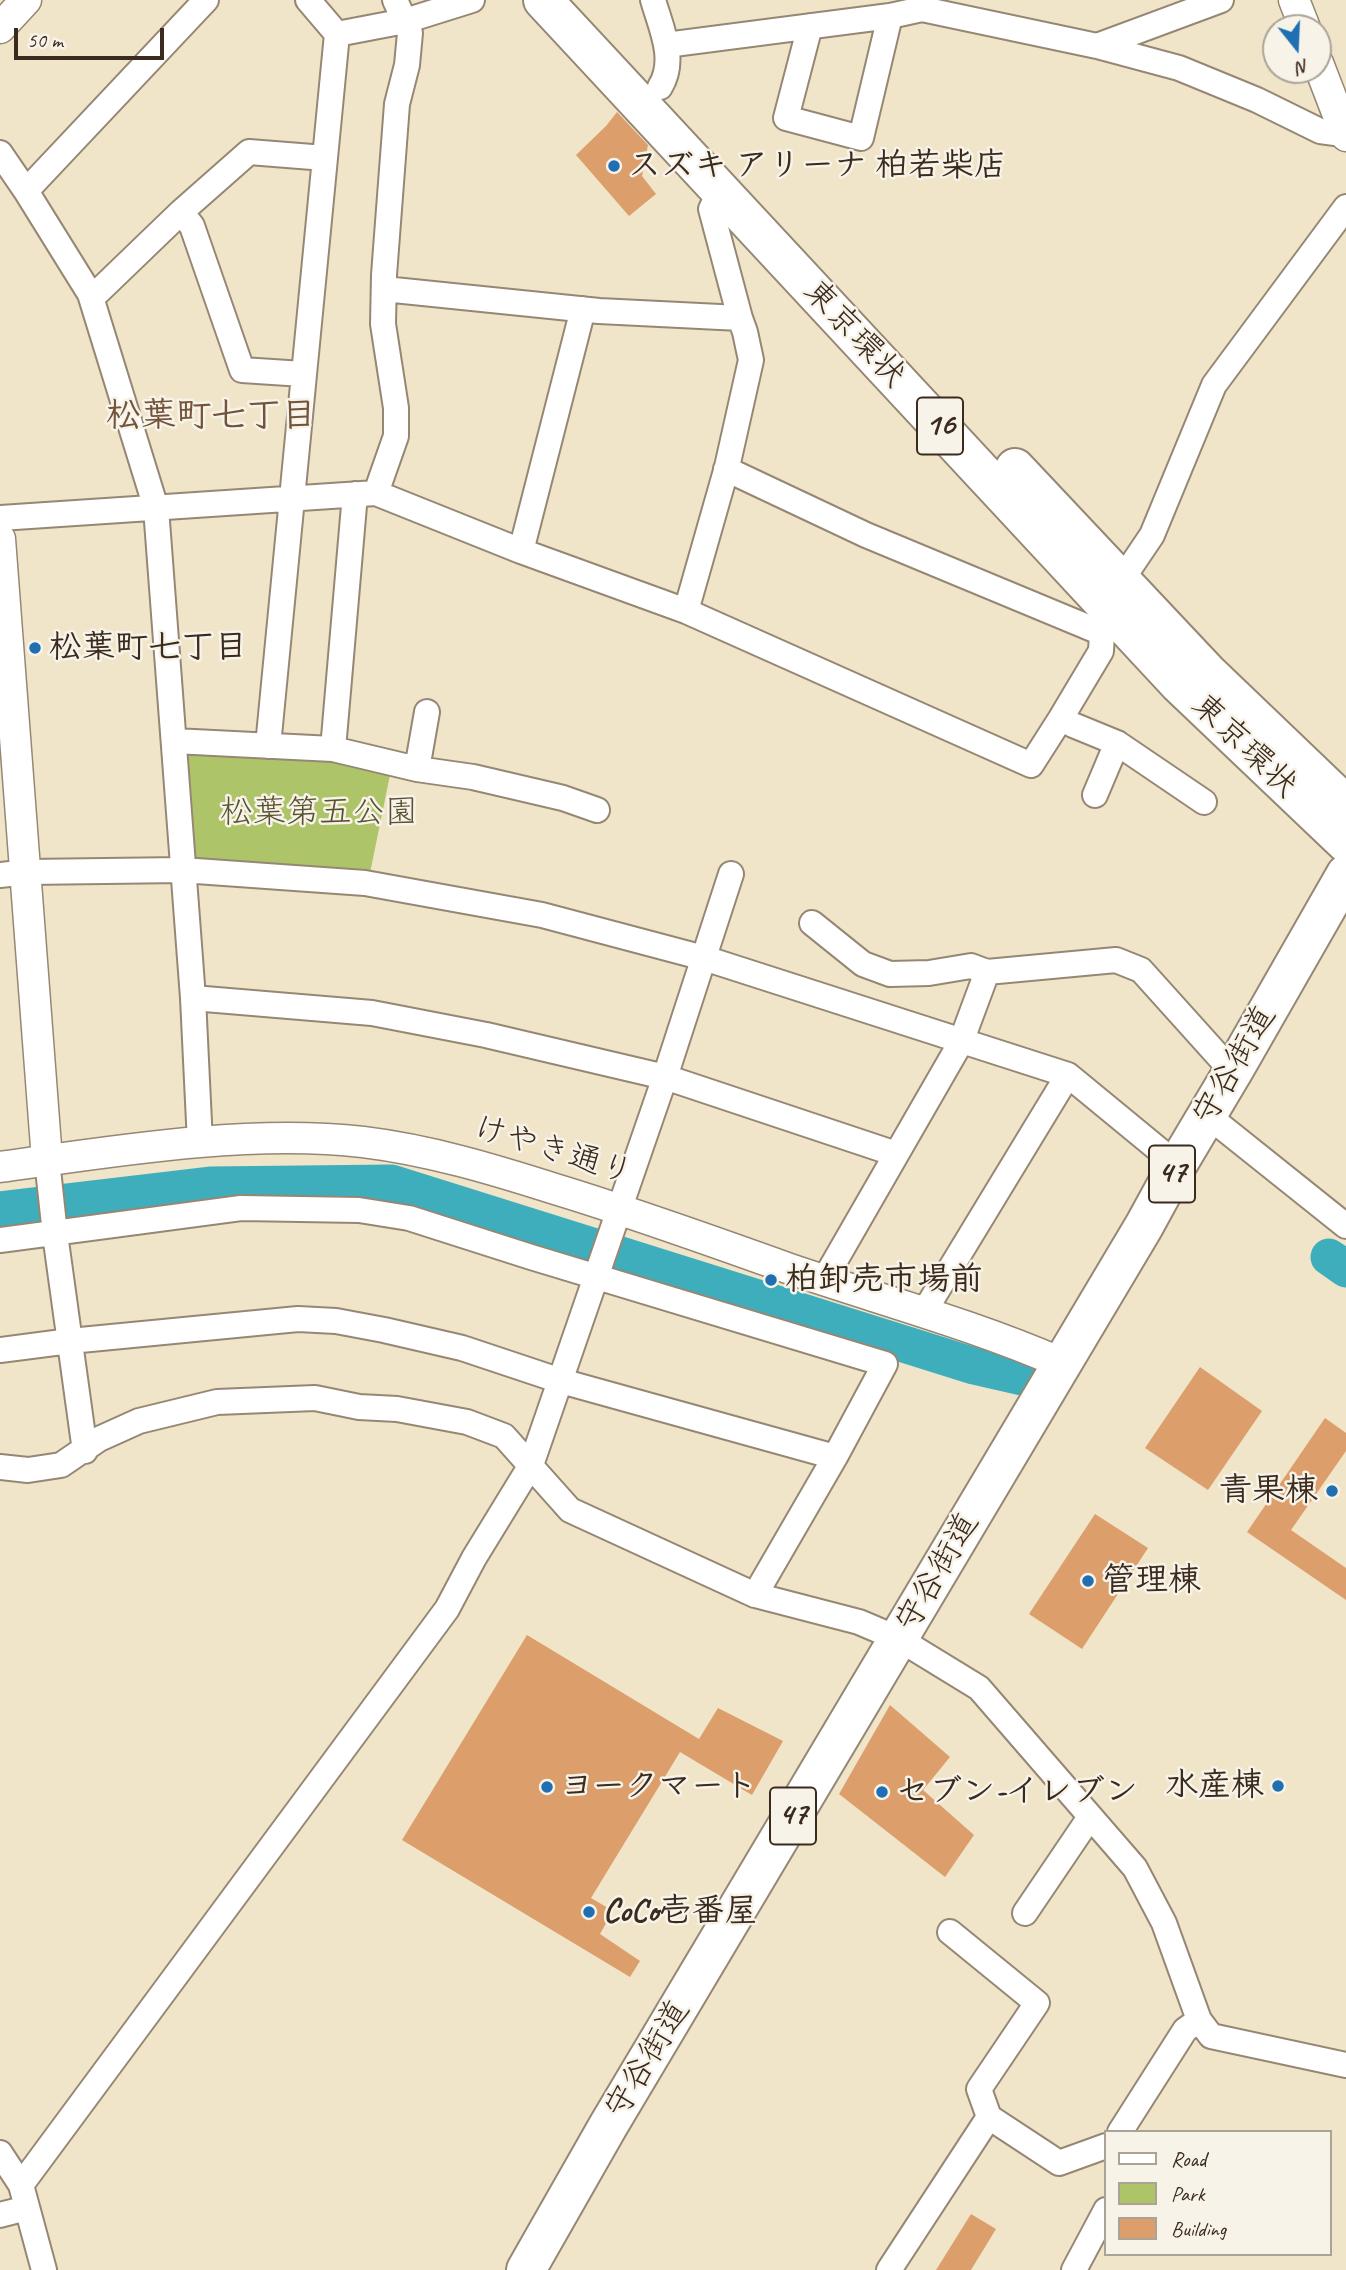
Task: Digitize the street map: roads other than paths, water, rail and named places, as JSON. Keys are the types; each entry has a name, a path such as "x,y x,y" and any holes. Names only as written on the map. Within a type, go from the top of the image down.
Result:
{"main road":[{"name":"東京環状","path":"543,0 724,194 1110,626 1180,684 1346,843"},
{"name":"東京環状","path":"579,0 1208,673 1346,805"},
{"name":"守谷街道","path":"526,2270 608,2126 1144,1226 1346,874"}],"street":[{"path":"0,28 26,0"},
{"path":"26,191 206,0"},
{"path":"268,746 337,34 308,0"},
{"path":"337,34 400,11 472,0"},
{"path":"653,0 666,45 668,64 667,76 660,87"},
{"path":"1097,46 1221,0"},
{"path":"666,45 890,16 920,5 1179,68 1257,100 1320,131 1345,134 1326,84"},
{"path":"333,749 366,494 396,436 396,408 383,324 397,104 407,65 410,33 400,11"},
{"path":"810,26 786,118 861,138 890,16"},
{"path":"90,294 99,291 181,212 249,152 325,158"},
{"path":"0,153 90,294 156,508 193,998 200,1143"},
{"path":"686,611 726,469 751,360 711,209 724,194"},
{"path":"1121,581 1152,535 1214,385 1346,207"},
{"path":"181,212 192,226 242,370 303,374"},
{"path":"384,289 583,309 740,318"},
{"path":"522,551 583,309"},
{"path":"0,518 366,494 686,611 1031,765 1101,651 1110,626 866,535 726,469"},
{"path":"0,539 13,873 55,1228 85,1451"},
{"path":"417,769 427,712"},
{"path":"1061,718 1117,743 1204,802"},
{"path":"174,741 333,749 417,769 474,777 597,810"},
{"path":"1095,795 1117,743"},
{"path":"13,873 182,870 365,883 542,915 704,958 1068,1075 1164,1154 1179,1162"},
{"path":"0,2215 24,2197 236,1892 447,1609 474,1558 531,1465 665,1077 731,874"},
{"path":"812,923 863,964 890,974 929,973 971,966 987,972 1116,960 1141,970 1222,1060 1235,1068"},
{"path":"824,1280 961,1042 987,972"},
{"path":"193,998 372,1013 486,1035 665,1077 896,1154"},
{"path":"924,1312 1068,1075"},
{"path":"1207,1115 1346,1226"},
{"name":"けやき通り","path":"0,1167 48,1169 200,1143 291,1138 362,1142 425,1151 480,1165 620,1209 924,1312 1061,1363"},
{"path":"0,1240 55,1228 240,1209 359,1210 409,1218 885,1364 755,1595"},
{"path":"0,1350 298,1320 336,1321 462,1348 561,1381 835,1457"},
{"path":"0,1467 28,1470 61,1465 99,1439 139,1421 217,1402 315,1398 467,1422 504,1436 570,1510 755,1595 859,1622 899,1639 979,1688 1135,1868 1158,1912 1199,2020 1211,2036 1346,2065"},
{"path":"1025,1913 1090,1817"},
{"path":"950,1932 1037,2003 979,2089 989,2117 1059,2163 1104,2147"},
{"path":"1121,2130 1185,2030 1199,2020"},
{"path":"890,2270 989,2117"},
{"path":"0,2153 24,2197 44,2270"},
{"path":"1074,2270 1104,2214"}],"waterway":[{"path":"0,1210 210,1185 391,1183 974,1366 1022,1377"},
{"path":"1329,1257 1346,1269"}],"place":[{"name":"スズキ アリーナ 柏若柴店","path":"614,166"},
{"name":"松葉町七丁目","path":"35,648"},
{"name":"柏卸売市場前","path":"771,1280"},
{"name":"青果棟","path":"1332,1491"},
{"name":"管理棟","path":"1088,1581"},
{"name":"水産棟","path":"1278,1786"},
{"name":"ヨークマート","path":"547,1787"},
{"name":"セブン-イレブン","path":"882,1792"},
{"name":"CoCo壱番屋","path":"589,1912"}],"district":[{"name":"松葉町七丁目","path":"211,417"}],"park label":[{"name":"松葉第五公園","path":"319,813"}]}
